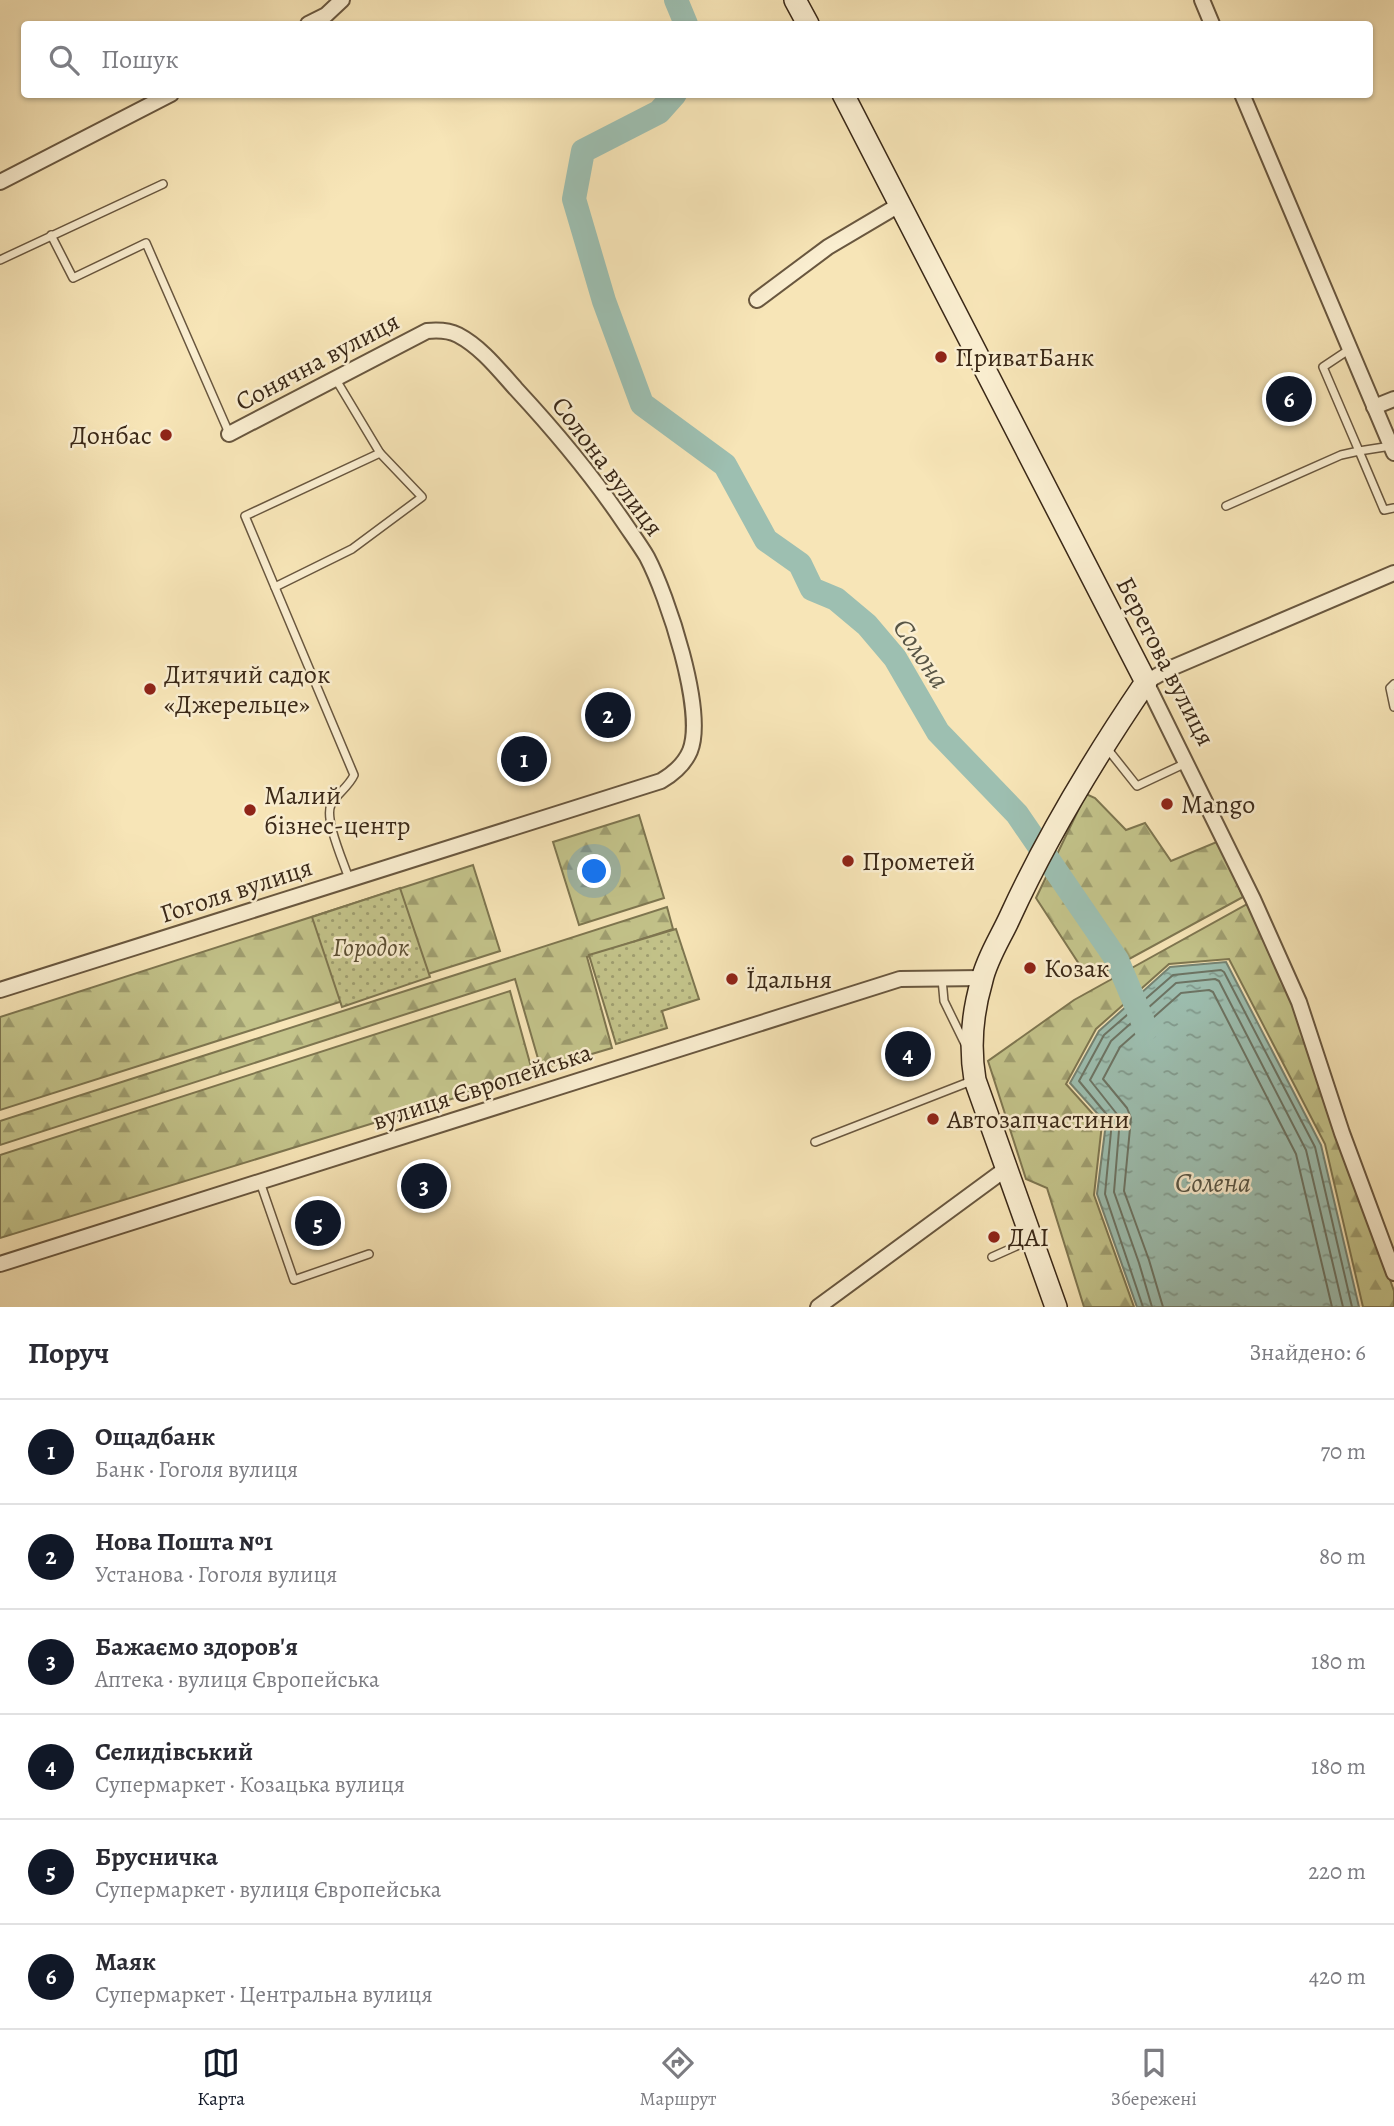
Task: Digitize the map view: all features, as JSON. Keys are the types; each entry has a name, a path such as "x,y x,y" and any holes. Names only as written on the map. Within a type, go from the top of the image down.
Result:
{"main road":[{"path":"795,0 806,21"},
{"name":"Берегова вулиця","path":"845,98 1146,682"},
{"path":"1056,1307 975,1080 971,1057 971,1030 982,978 1022,891 1062,814 1104,744 1146,682"}],"street":[{"path":"314,21 326,15 342,0"},
{"path":"1202,0 1211,21"},
{"path":"0,182 163,98"},
{"path":"1244,98 1392,450"},
{"path":"757,300 828,247 899,205"},
{"name":"Солона вулиця","path":"427,331 442,330 458,335 488,358 569,447 608,499 647,557 671,620 689,683"},
{"name":"Сонячна вулиця","path":"229,434 427,331"},
{"path":"1374,407 1394,399"},
{"path":"1146,682 1169,669 1394,573"},
{"name":"Берегова вулиця","path":"1146,682 1258,910 1299,1002 1342,1133 1394,1273"},
{"name":"Гоголя вулиця","path":"0,990 661,781 680,767 690,752 695,718 689,683"},
{"name":"вулиця Європейська","path":"0,1264 900,979 982,978"},
{"path":"818,1307 1007,1168"}],"lane":[{"path":"0,260 163,184"},
{"path":"51,235 74,278 146,243 229,434"},
{"path":"1350,349 1323,367 1384,510 1394,508"},
{"path":"275,587 352,549 422,497 380,453 335,379"},
{"path":"1226,506 1341,455 1359,451 1392,450"},
{"path":"350,880 328,815 331,803 349,786 354,775 245,516 380,453"},
{"path":"1394,684 1390,688 1394,706"},
{"path":"1104,744 1137,786 1187,762"},
{"path":"942,978 944,1001 971,1057"},
{"path":"815,1142 975,1080"},
{"path":"260,1181 294,1280 369,1254"},
{"path":"992,1256 1032,1239"}],"green space":[{"path":"1086,794 1095,798 1126,830 1145,823 1171,861 1219,841 1243,897 1109,970 1083,970 1036,898"},
{"path":"639,815 664,898 579,925 553,842"},
{"path":"473,865 500,951 0,1110 0,1017"},
{"name":"Городок","path":"400,888 430,977 342,1007 312,917"},
{"path":"1251,902 1276,960 1394,1291 1394,1307 1363,1307 1325,1144 1229,959 1169,964 1096,1029 1066,1084 1102,1124 1094,1195 1134,1307 1084,1307 1047,1188 1026,1179 988,1061 1074,1000"},
{"path":"667,907 673,929 587,957 612,1048 541,1069 515,979 0,1145 0,1121"},
{"path":"676,929 699,999 662,1011 667,1028 616,1044 589,955"},
{"path":"510,991 533,1074 0,1238 0,1155"}],"water":[{"name":"Солена","path":"1226,962 1321,1145 1359,1307 1137,1307 1097,1194 1106,1123 1070,1083 1099,1031 1170,967"}],"waterway":[{"name":"Солона","path":"676,0 685,21"},
{"name":"Солона","path":"671,98 659,112 583,151 574,199 604,301 642,404 725,465 766,540 800,564 812,589 836,599 867,625 895,658 938,732 1017,814 1117,960 1146,1029"}],"place":[{"name":"ПриватБанк","path":"941,357"},
{"name":"Маяк","path":"1289,399"},
{"name":"Донбас","path":"166,435"},
{"name":"Дитячий садок «Джерельце»","path":"150,689"},
{"name":"Нова Пошта №1","path":"608,715"},
{"name":"Ощадбанк","path":"524,759"},
{"name":"Mango","path":"1167,804"},
{"name":"Малий бізнес-центр","path":"250,810"},
{"name":"Прометей","path":"848,861"},
{"name":"Козак","path":"1030,968"},
{"name":"Їдальня","path":"732,979"},
{"name":"Селидівський","path":"908,1054"},
{"name":"Автозапчастини","path":"933,1119"},
{"name":"Бажаємо здоров'я","path":"424,1186"},
{"name":"Брусничка","path":"318,1223"},
{"name":"ДАІ","path":"994,1237"}]}
